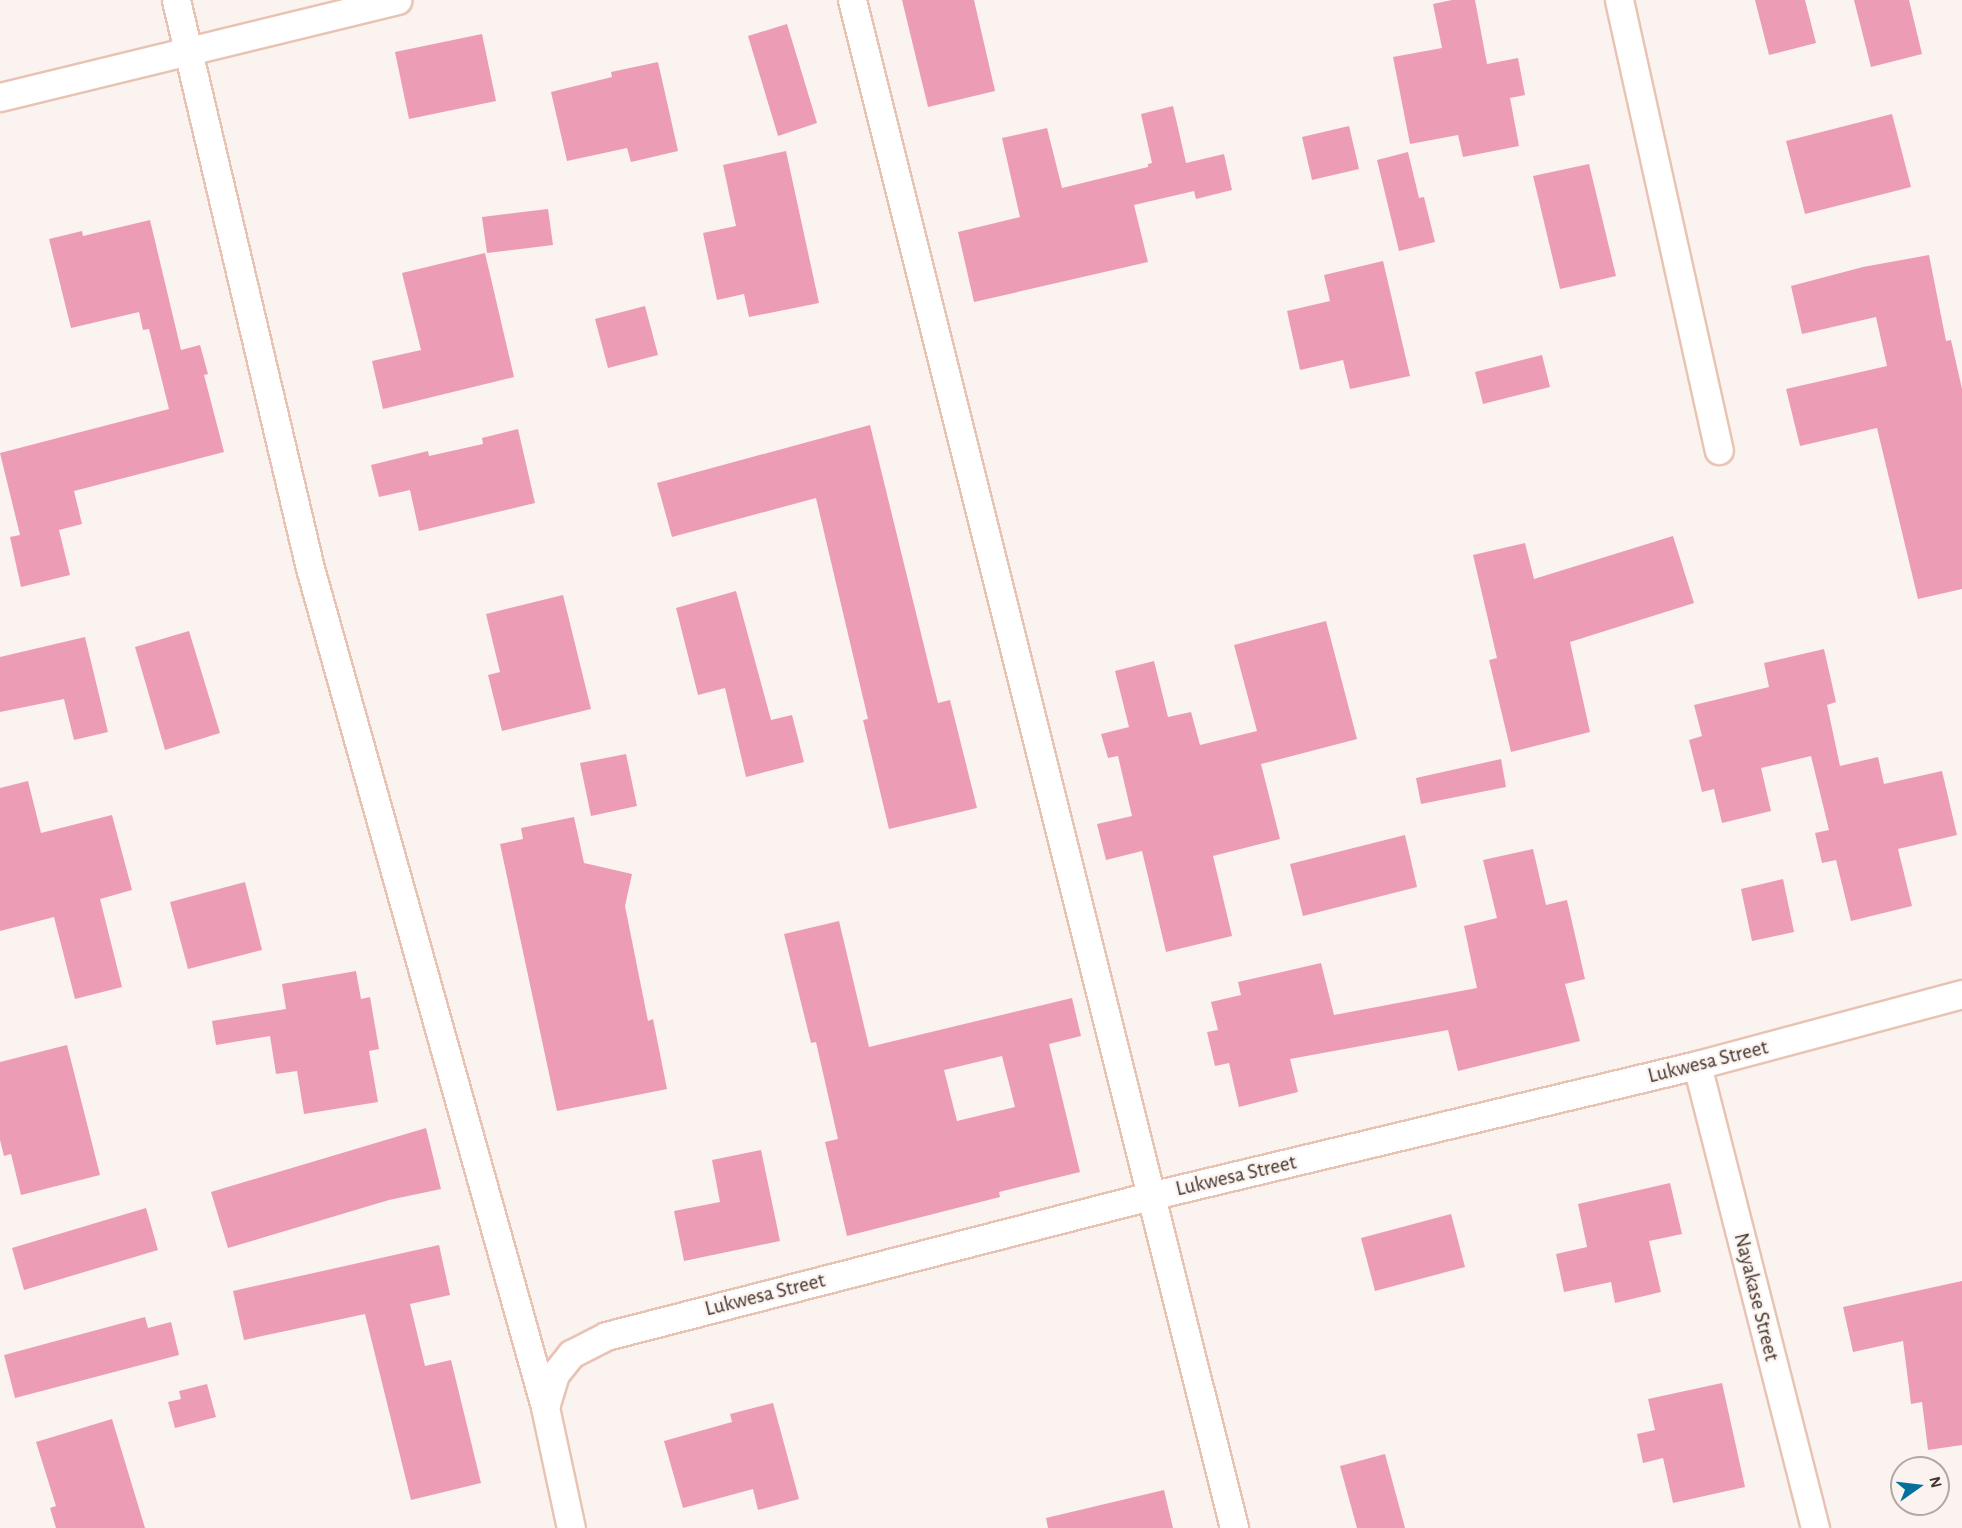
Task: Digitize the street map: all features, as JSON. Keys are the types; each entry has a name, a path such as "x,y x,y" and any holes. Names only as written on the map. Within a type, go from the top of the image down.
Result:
{"street":[{"path":"176,0 310,568 545,1407 571,1528"},
{"path":"0,97 397,0"},
{"path":"852,0 1234,1528"},
{"path":"1618,0 1719,450"},
{"name":"Lukwesa Street","path":"545,1407 555,1374 572,1354 606,1336 1150,1196 1697,1065 1962,994"},
{"name":"Nayakase Street","path":"1697,1065 1815,1528"}],"building":[{"path":"902,0 974,0 995,91 928,107"},
{"path":"1452,0 1475,0 1487,64 1518,58 1525,95 1510,98 1519,146 1463,157 1458,135 1410,144 1393,57 1442,48 1433,4"},
{"path":"1755,0 1805,0 1816,43 1769,55"},
{"path":"1854,0 1909,0 1922,54 1871,67"},
{"path":"787,24 817,123 778,136 748,36"},
{"path":"482,34 496,101 409,119 395,52"},
{"path":"658,62 678,151 631,162 627,148 567,161 551,92 612,77 611,72"},
{"path":"1173,106 1186,163 1224,154 1232,190 1196,199 1194,191 1134,205 1148,262 974,302 958,232 1020,217 1002,138 1047,128 1062,188 1148,167 1148,164 1152,163 1141,114"},
{"path":"1892,114 1911,187 1805,214 1786,141"},
{"path":"1349,126 1359,169 1312,180 1302,137"},
{"path":"786,151 819,303 749,317 744,294 717,300 703,233 736,226 723,165"},
{"path":"1408,152 1419,198 1424,197 1435,242 1399,251 1377,160"},
{"path":"1589,164 1616,276 1560,289 1533,176"},
{"path":"548,209 553,245 487,253 482,217"},
{"path":"150,220 181,350 200,345 208,374 204,375 224,452 74,491 82,524 59,530 70,575 21,587 10,537 20,535 0,453 169,409 149,329 143,330 139,312 71,328 49,239 82,231 83,236"},
{"path":"485,253 514,377 383,409 372,361 421,350 402,273"},
{"path":"1929,255 1946,341 1951,340 1962,389 1962,589 1918,599 1877,428 1800,446 1786,389 1887,366 1876,317 1802,334 1791,286 1863,267"},
{"path":"1383,261 1410,376 1350,389 1343,360 1300,370 1287,311 1330,301 1324,275"},
{"path":"645,306 658,355 608,368 595,319"},
{"path":"1542,355 1550,387 1483,404 1475,372"},
{"path":"870,425 938,703 950,700 977,808 889,829 863,720 868,719 816,498 672,537 657,483"},
{"path":"518,429 535,503 419,531 410,490 379,497 371,465 428,451 429,456 483,444 482,438"},
{"path":"1673,536 1694,603 1570,642 1590,732 1511,752 1489,660 1497,658 1473,555 1525,543 1534,579"},
{"path":"736,591 771,720 792,715 804,762 746,777 725,688 698,695 676,608"},
{"path":"563,595 591,709 502,731 488,675 500,672 486,614"},
{"path":"1326,621 1357,739 1261,764 1280,839 1213,856 1232,936 1166,952 1142,851 1106,860 1097,824 1132,816 1118,756 1108,758 1101,734 1129,727 1115,671 1154,661 1168,717 1191,712 1200,745 1257,731 1234,645"},
{"path":"189,631 220,733 165,750 135,647"},
{"path":"85,637 108,732 74,740 64,699 0,712 0,657"},
{"path":"1824,649 1836,702 1827,705 1840,766 1878,757 1884,784 1942,771 1957,835 1898,849 1912,906 1851,921 1836,860 1822,863 1815,833 1829,830 1811,756 1761,768 1771,811 1722,823 1714,789 1702,792 1689,740 1702,736 1694,705 1769,687 1764,663"},
{"path":"626,754 637,806 591,816 580,763"},
{"path":"1501,759 1506,787 1421,804 1416,778"},
{"path":"28,781 41,833 112,815 132,890 100,899 122,987 75,999 54,917 0,931 0,788"},
{"path":"574,817 584,863 632,874 625,906 648,1021 653,1019 667,1089 557,1111 500,844 523,839 521,828"},
{"path":"1405,835 1417,887 1303,916 1290,864"},
{"path":"1533,849 1546,905 1567,900 1585,979 1565,984 1580,1041 1458,1071 1448,1030 1290,1059 1298,1092 1239,1107 1229,1063 1215,1066 1207,1032 1218,1030 1211,1002 1241,995 1238,982 1321,963 1334,1015 1477,988 1464,926 1497,918 1483,860"},
{"path":"1783,879 1794,932 1752,941 1741,889"},
{"path":"245,882 262,950 188,969 170,902"},
{"path":"839,921 869,1047 1072,998 1081,1036 1049,1044 1080,1172 999,1192 1000,1197 847,1236 825,1142 838,1139 816,1042 811,1043 784,934","holes":["1002,1056 1015,1107 957,1121 944,1070"]},
{"path":"356,971 361,999 370,997 379,1049 369,1051 378,1102 304,1114 297,1071 276,1074 270,1036 216,1045 212,1021 286,1009 282,984"},
{"path":"67,1045 100,1175 21,1195 11,1154 4,1156 0,1140 0,1062"},
{"path":"426,1128 441,1189 389,1200 228,1248 211,1192"},
{"path":"761,1150 780,1241 684,1261 674,1211 720,1202 712,1160"},
{"path":"1670,1183 1682,1234 1649,1241 1661,1292 1615,1303 1611,1282 1564,1292 1556,1254 1587,1247 1578,1204"},
{"path":"146,1208 158,1250 24,1290 12,1248"},
{"path":"1451,1214 1465,1267 1375,1291 1361,1238"},
{"path":"439,1245 450,1295 410,1304 425,1366 451,1360 481,1483 411,1500 365,1314 244,1340 233,1291"},
{"path":"1962,1281 1962,1445 1928,1450 1922,1402 1911,1404 1903,1341 1853,1352 1843,1307"},
{"path":"145,1317 148,1328 171,1322 179,1355 15,1398 4,1355"},
{"path":"1722,1383 1745,1487 1673,1503 1663,1458 1643,1463 1637,1434 1655,1430 1648,1399"},
{"path":"207,1384 216,1417 175,1428 168,1402 181,1399 179,1391"},
{"path":"773,1403 799,1499 758,1510 753,1489 683,1508 664,1441 732,1422 730,1414"},
{"path":"112,1419 145,1528 56,1528 50,1508 56,1506 36,1442"},
{"path":"1385,1454 1405,1528 1357,1528 1340,1466"},
{"path":"1164,1490 1173,1528 1048,1528 1046,1518"}]}
